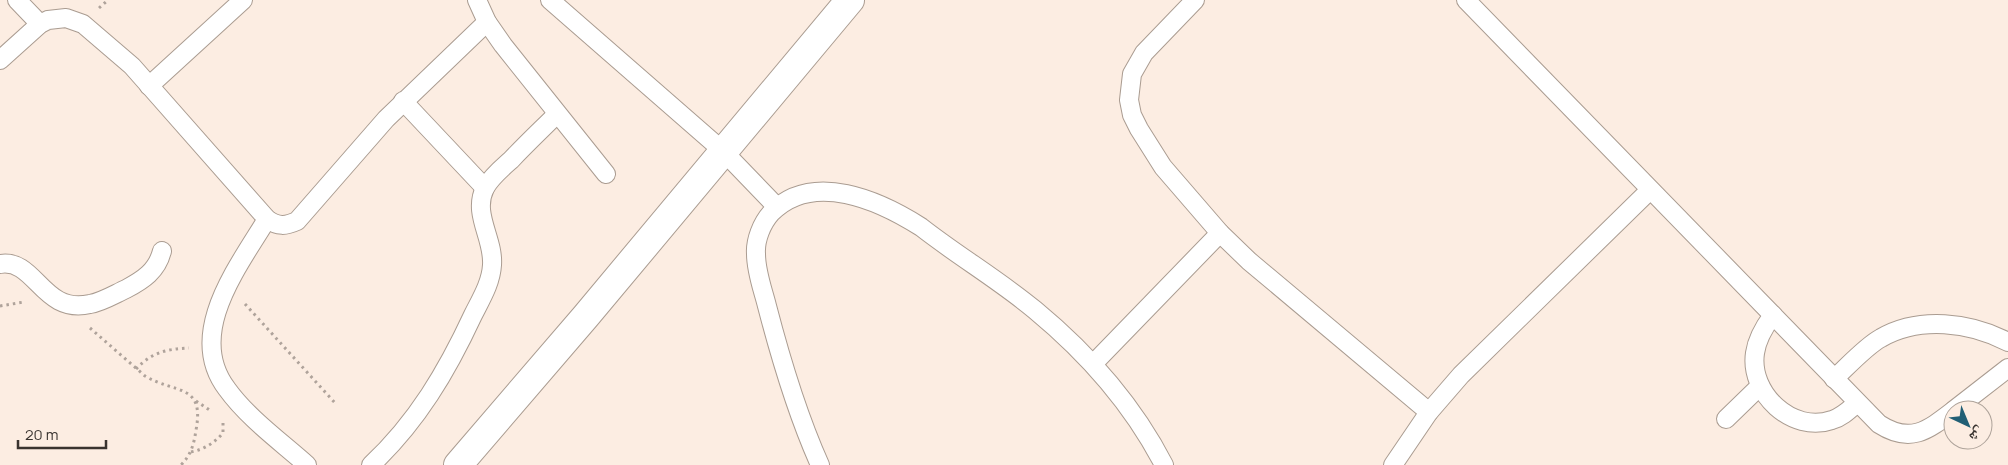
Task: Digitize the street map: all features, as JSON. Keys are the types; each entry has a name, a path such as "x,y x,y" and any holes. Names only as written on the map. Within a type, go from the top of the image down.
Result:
{"street":[{"path":"458,465 586,316 850,0"}],"lane":[{"path":"17,0 40,24"},
{"path":"149,86 243,0"},
{"path":"476,0 502,45 606,174"},
{"path":"550,0 723,151 777,207"},
{"path":"1194,0 1137,62 1130,85 1129,100 1132,115 1139,129 1163,167 1220,233 1249,261 1429,412"},
{"path":"1466,0 1879,424 1891,432 1905,435 1920,433 1943,418"},
{"path":"0,60 40,24 57,18 75,20 83,24 117,52 267,219 281,226 297,221 403,101 487,22"},
{"path":"403,101 485,188"},
{"path":"371,465 408,427 432,393 454,357 487,285 492,264 490,243 480,208 485,188 496,173 557,114"},
{"path":"1393,465 1429,412 1461,375 1650,190"},
{"path":"820,465 795,400 775,335 758,270 756,254 758,238 768,216 788,199 815,191 839,193 884,205 921,227 1035,310 1093,364 1135,417 1164,465"},
{"path":"267,219 228,285 216,314 212,346 218,374 226,389 242,407 307,465"},
{"path":"1093,364 1220,233"},
{"path":"0,264 11,264 22,268 49,296 59,302 80,306 92,304 146,277 155,268 162,251"},
{"path":"1773,315 1764,327 1754,355 1755,370 1760,386 1770,401 1785,414 1799,421 1815,423 1831,421 1846,414 1857,403"},
{"path":"1834,379 1880,338 1903,328 1928,324 1954,325 1979,331 2008,342"},
{"path":"1966,400 2008,368"},
{"path":"1726,419 1760,386"}],"path":[{"path":"228,285 336,404"},
{"path":"0,306 23,302 32,305"},
{"path":"87,326 136,369 154,382 189,394 213,412"},
{"path":"136,369 149,357 168,349 212,346"},
{"path":"180,465 191,452 199,418 195,400"},
{"path":"191,452 207,447 220,436 224,428 221,420"}]}
